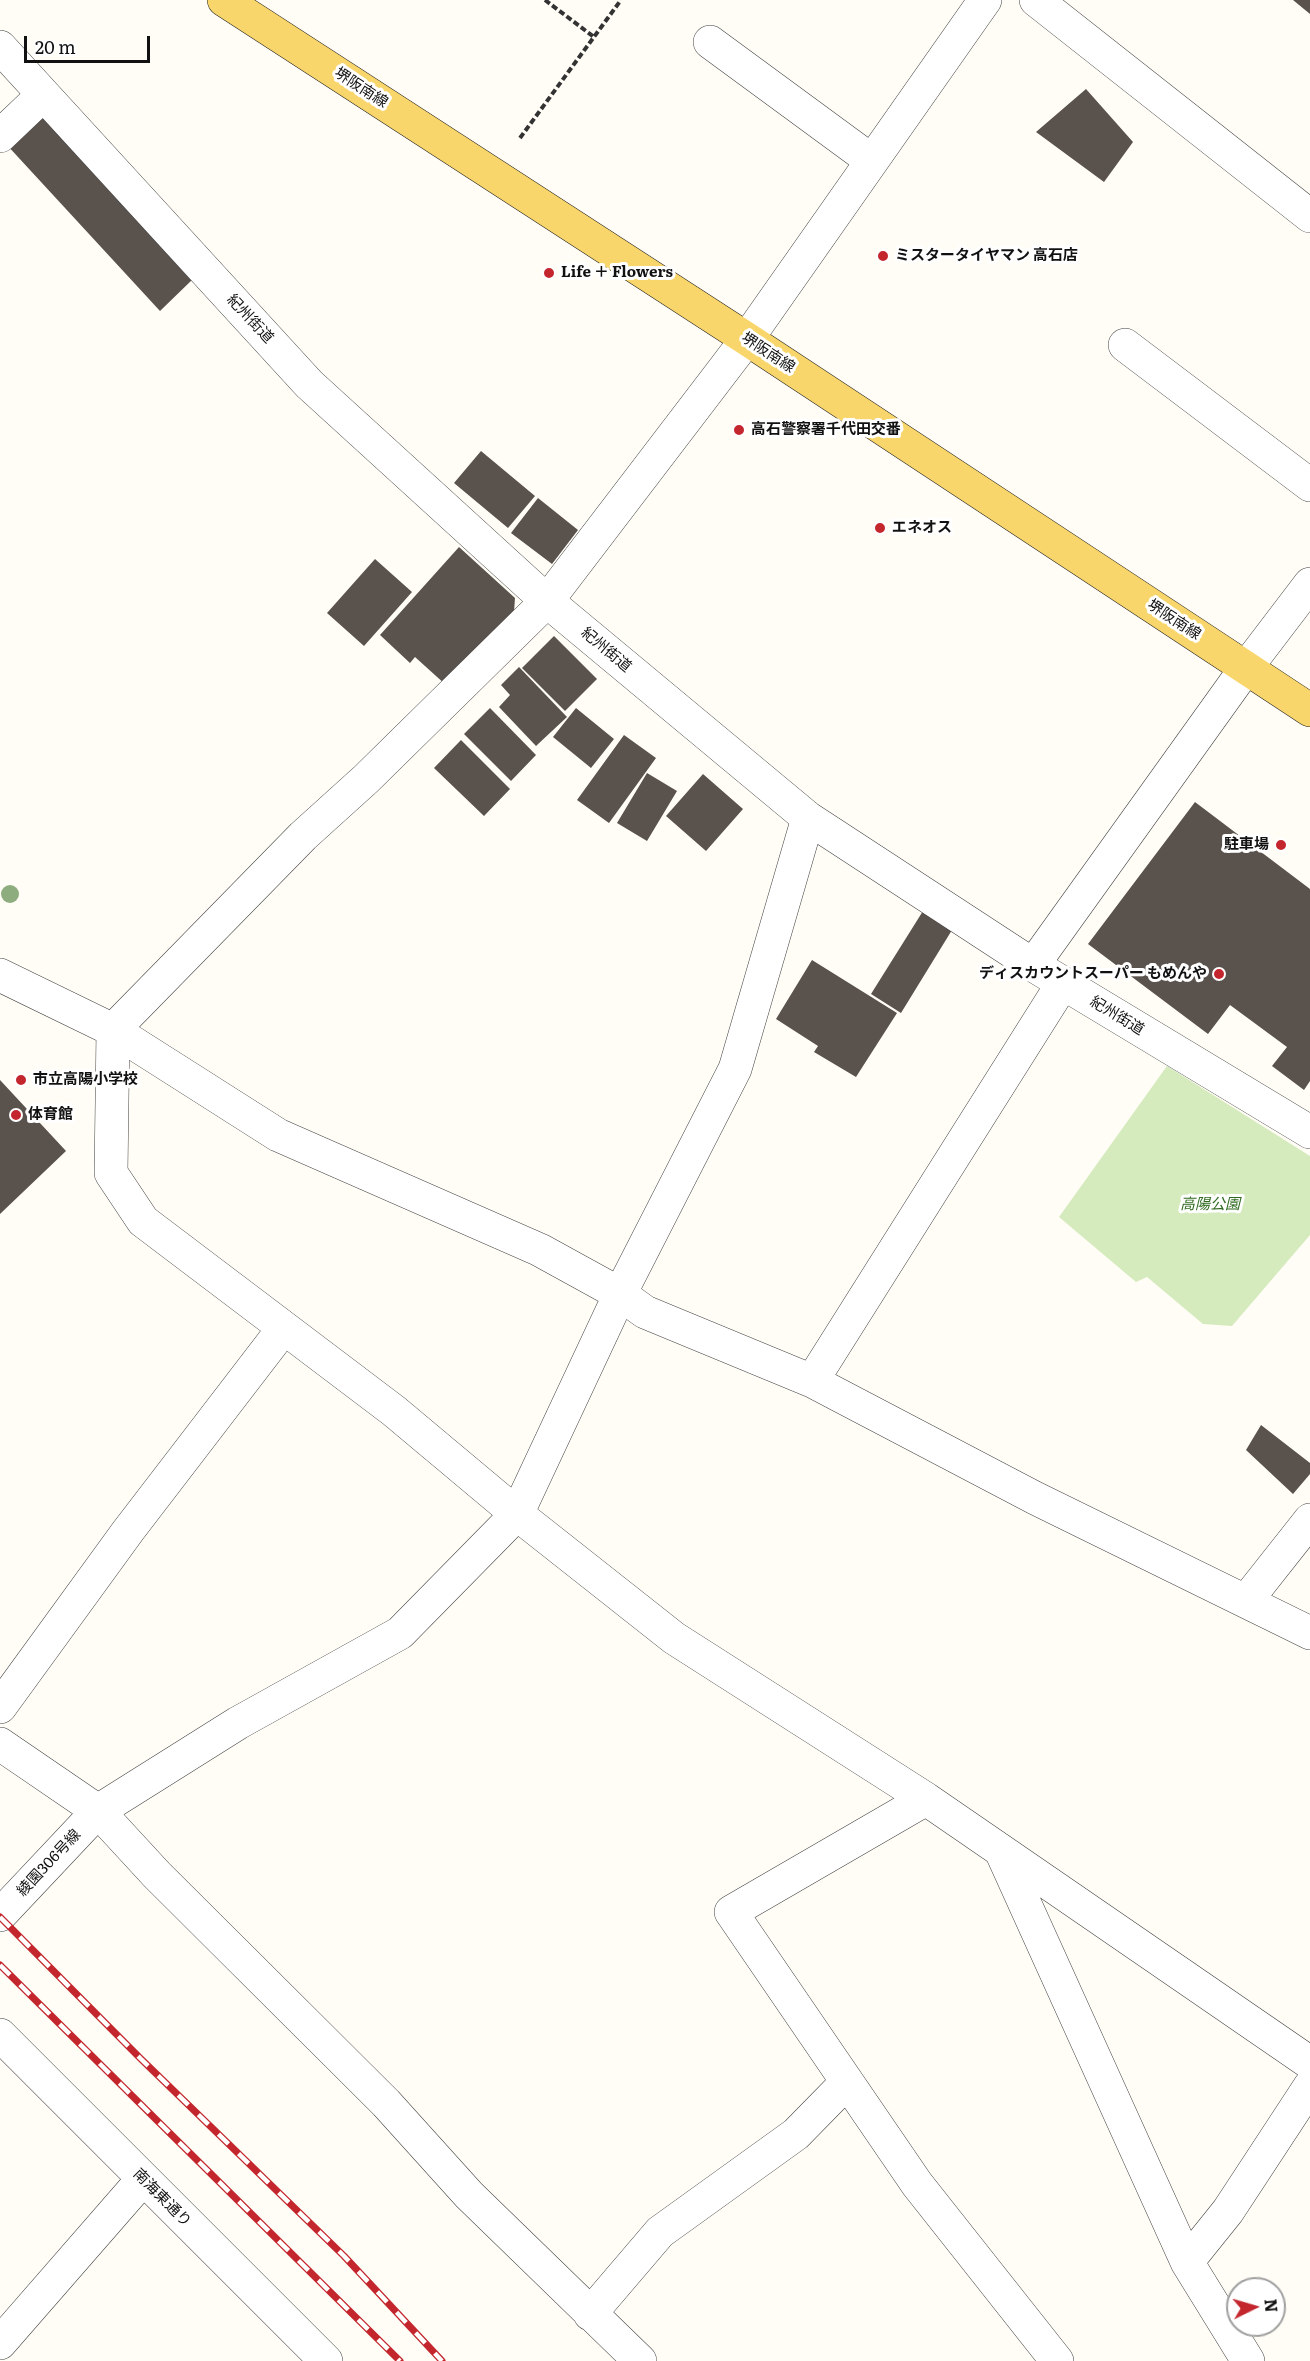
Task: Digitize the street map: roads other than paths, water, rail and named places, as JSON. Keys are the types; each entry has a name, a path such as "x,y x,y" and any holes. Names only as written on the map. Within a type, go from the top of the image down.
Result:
{"main road":[{"name":"堺阪南線","path":"236,3 1310,710"}],"street":[{"path":"985,0 747,339 547,601 374,771 303,836 113,1030 111,1173 143,1221 394,1411 517,1514 674,1638 926,1798 1310,2062"},
{"path":"1036,0 1310,216"},
{"path":"710,42 872,161"},
{"name":"紀州街道","path":"0,47 309,384 547,601 808,818 1032,965 1310,1132"},
{"path":"0,136 44,95"},
{"path":"1125,345 1310,485"},
{"path":"1032,965 1246,668 1310,584"},
{"name":"綾園306号線","path":"0,1915 98,1811 238,1723 400,1633 517,1514 620,1294 735,1070 808,818"},
{"path":"0,975 113,1030 278,1135 540,1250 620,1294 645,1312 812,1381 1035,1498 1310,1633"},
{"path":"812,1381 1064,983"},
{"path":"0,1707 129,1531 283,1329"},
{"path":"1246,1601 1310,1520"},
{"path":"0,1744 98,1811 157,1875 386,2103 469,2195 640,2361"},
{"path":"926,1798 730,1912 846,2084 917,2184 1057,2361"},
{"path":"1001,1851 1187,2262 1248,2361"},
{"name":"南海東通り","path":"0,2035 326,2361"},
{"path":"590,2314 660,2232 796,2134 846,2084"},
{"path":"1187,2262 1227,2211 1310,2086"},
{"path":"0,2343 142,2179"}],"railway":[{"path":"0,1917 141,2059 344,2256 442,2361"},
{"path":"0,1965 400,2361"}],"place":[{"name":"ミスタータイヤマン 高石店","path":"883,256"},
{"name":"Life ＋ Flowers","path":"549,273"},
{"name":"高石警察署千代田交番","path":"739,430"},
{"name":"エネオス","path":"880,528"},
{"name":"駐車場","path":"1281,845"},
{"name":"ディスカウントスーパー もめんや","path":"1219,974"},
{"name":"市立高陽小学校","path":"21,1080"},
{"name":"体育館","path":"16,1115"}],"park label":[{"name":"高陽公園","path":"1210,1205"}]}
